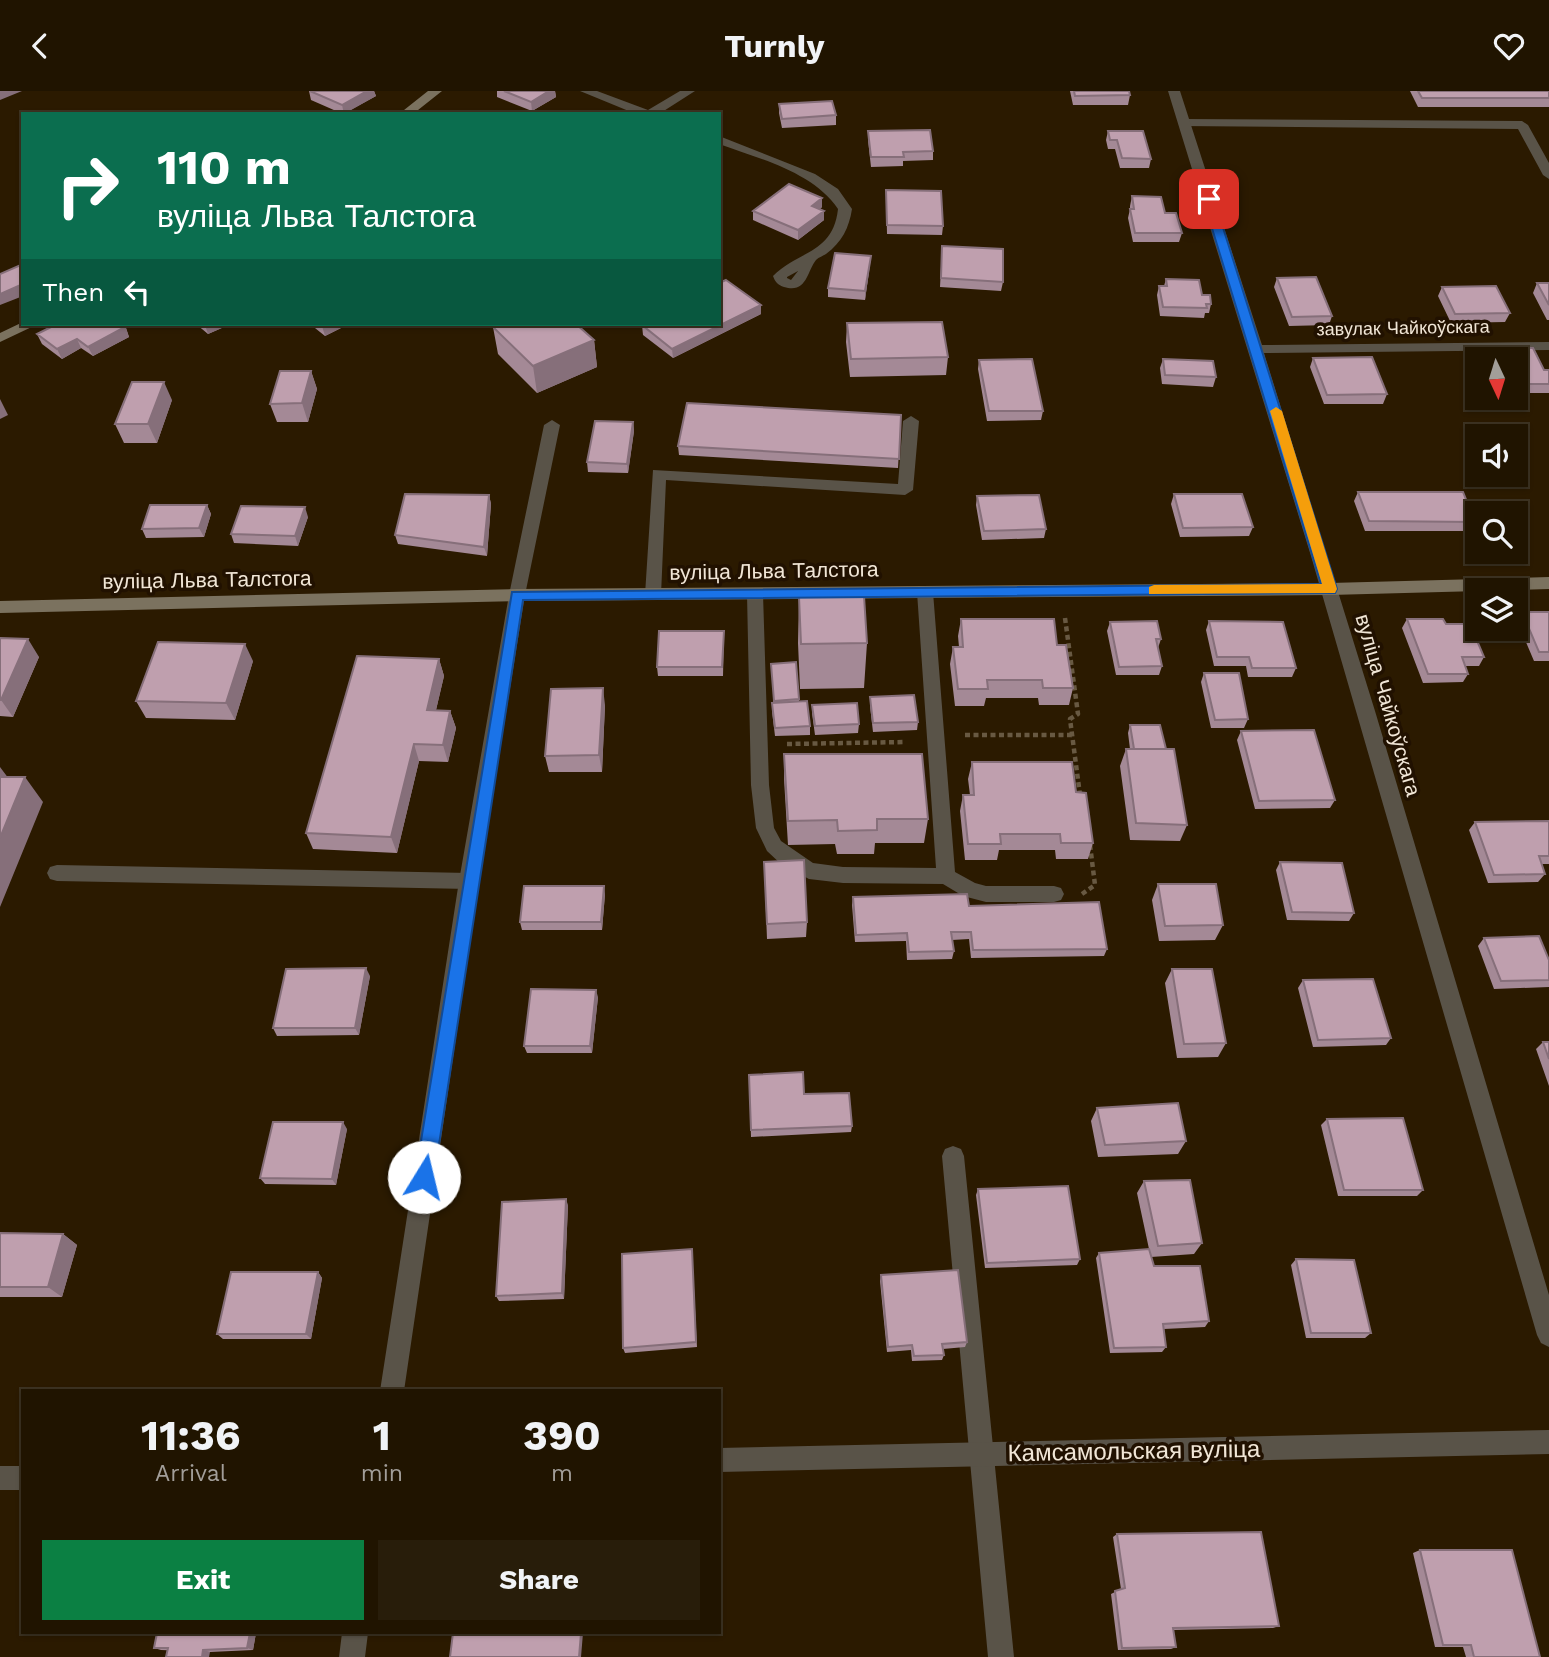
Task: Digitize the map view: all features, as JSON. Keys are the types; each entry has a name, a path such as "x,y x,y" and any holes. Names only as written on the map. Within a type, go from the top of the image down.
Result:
{"main road":[{"path":"408,112 436,91"},
{"path":"0,338 27,326"},
{"name":"вуліца Льва Талстога","path":"0,607 517,595 1330,589 1549,583"}],"street":[{"path":"586,91 644,112"},
{"path":"652,112 689,91"},
{"name":"вуліца Чайкоўскага","path":"1174,91 1330,589 1549,1335"},
{"path":"1184,123 1522,125 1549,175"},
{"path":"721,142 810,174 832,189 845,210 842,230 825,251 809,262"},
{"name":"завулак Чайкоўскага","path":"1257,349 1549,346"},
{"path":"653,596 658,474 905,490 911,421"},
{"path":"391,1389 469,881 517,595 552,425"},
{"path":"925,592 946,876"},
{"path":"755,594 760,785 765,828 774,846 809,871 843,875 946,876 970,890 986,894 1054,894"},
{"path":"57,873 469,881"},
{"path":"953,1156 984,1455 1001,1657"},
{"name":"Камсамольская вуліца","path":"721,1460 1549,1442"},
{"path":"0,1478 21,1478"},
{"path":"352,1657 355,1634"}],"path":[{"path":"1064,617 1078,714 1070,719 1081,800"},
{"path":"1054,894 1085,894 1096,885 1088,832"}],"building":[{"path":"310,91 367,91 342,105"},
{"path":"504,91 549,91 531,102"},
{"path":"1074,91 1129,91 1130,95 1075,96"},
{"path":"1418,91 1549,91 1549,98 1422,98"},
{"path":"832,101 836,115 782,119 779,104"},
{"path":"930,130 933,151 903,152 904,157 871,157 868,131"},
{"path":"1108,131 1143,131 1151,159 1122,158 1117,140 1110,140"},
{"path":"789,184 822,198 812,206 824,211 798,230 753,211"},
{"path":"886,190 941,191 943,226 887,225"},
{"path":"1132,196 1161,197 1165,213 1176,213 1182,233 1135,233 1130,209 1134,209"},
{"path":"942,246 1003,249 1003,282 941,278"},
{"path":"835,253 871,256 865,291 828,288"},
{"path":"21,265 21,285 0,294 0,274"},
{"path":"1316,277 1332,316 1292,317 1277,278"},
{"path":"1166,279 1199,280 1202,295 1210,295 1211,304 1206,304 1207,308 1163,307 1159,286 1167,286"},
{"path":"726,280 761,305 721,325 721,282"},
{"path":"1537,283 1549,283 1549,305"},
{"path":"1496,286 1510,313 1455,314 1442,287"},
{"path":"942,322 948,357 851,359 847,323"},
{"path":"53,326 125,327 88,347 77,339 57,349 37,334"},
{"path":"578,326 594,340 533,366 493,327"},
{"path":"643,326 719,326 672,349"},
{"path":"1528,348 1533,348 1544,370 1549,370 1549,384 1528,384"},
{"path":"1372,357 1387,394 1327,395 1313,358"},
{"path":"1032,359 1043,411 989,411 979,360"},
{"path":"1163,359 1213,361 1216,377 1165,375"},
{"path":"280,371 311,371 302,403 270,404"},
{"path":"132,382 164,382 148,424 115,424"},
{"path":"687,403 901,415 899,459 678,446"},
{"path":"595,421 633,422 627,464 587,462"},
{"path":"1358,492 1463,492 1467,501 1465,522 1369,521"},
{"path":"405,494 489,495 484,547 395,535"},
{"path":"1174,494 1242,494 1253,527 1183,528"},
{"path":"1039,495 1046,529 984,531 977,496"},
{"path":"150,505 207,505 199,528 142,529"},
{"path":"241,506 305,507 295,536 231,534"},
{"path":"864,596 867,643 801,644 799,597"},
{"path":"1528,612 1549,612 1549,652 1539,652 1528,626"},
{"path":"961,619 1054,619 1057,645 1066,645 1073,688 1043,688 1042,680 987,680 988,689 958,689 953,647 963,647"},
{"path":"1407,619 1443,619 1446,624 1465,624 1465,641 1477,641 1484,657 1462,657 1468,674 1428,674"},
{"path":"1157,621 1161,639 1156,639 1162,666 1119,667 1110,622"},
{"path":"1209,621 1283,622 1296,668 1252,668 1249,657 1217,657"},
{"path":"659,631 724,631 722,667 657,667"},
{"path":"0,638 28,639 1,700 0,700"},
{"path":"158,642 245,644 226,703 136,701"},
{"path":"357,656 439,659 427,710 450,711 443,745 414,744 391,837 306,833"},
{"path":"796,662 799,699 774,701 771,664"},
{"path":"1204,673 1239,673 1248,719 1215,720"},
{"path":"603,688 599,755 545,756 551,689"},
{"path":"914,695 918,722 873,723 870,697"},
{"path":"807,701 810,726 775,728 772,703"},
{"path":"857,703 859,724 815,726 812,705"},
{"path":"1130,725 1160,725 1166,749 1134,749"},
{"path":"1314,730 1335,800 1259,801 1241,731"},
{"path":"1126,749 1174,749 1187,825 1136,823"},
{"path":"784,754 922,754 928,819 877,819 877,830 838,831 837,820 788,821"},
{"path":"972,762 1072,762 1076,792 1086,793 1093,843 1061,843 1060,834 1000,834 1001,844 968,844 963,795 974,795"},
{"path":"0,777 25,777 0,838"},
{"path":"1549,821 1549,856 1539,856 1545,874 1494,875 1475,822"},
{"path":"804,860 807,922 767,924 764,862"},
{"path":"1280,862 1342,863 1354,913 1292,912"},
{"path":"1158,884 1216,884 1223,925 1165,926"},
{"path":"524,886 604,886 601,922 520,922"},
{"path":"967,894 969,906 1099,902 1107,949 973,950 971,932 951,932 954,951 909,952 907,933 856,935 853,897"},
{"path":"1539,936 1549,960 1549,980 1501,981 1484,938"},
{"path":"366,968 355,1028 273,1028 286,969"},
{"path":"1172,969 1212,969 1226,1043 1184,1044"},
{"path":"1373,979 1391,1038 1318,1040 1303,980"},
{"path":"531,989 596,990 590,1046 524,1046"},
{"path":"1543,1042 1549,1042 1549,1059"},
{"path":"803,1072 804,1094 849,1093 852,1126 751,1130 749,1075"},
{"path":"1178,1103 1186,1141 1105,1145 1097,1108"},
{"path":"1403,1118 1423,1190 1344,1190 1327,1119"},
{"path":"273,1122 343,1122 332,1179 260,1178"},
{"path":"1190,1180 1202,1243 1158,1246 1144,1181"},
{"path":"1068,1186 1080,1259 987,1263 978,1189"},
{"path":"566,1199 562,1293 496,1296 502,1202"},
{"path":"0,1233 63,1234 48,1287 0,1287"},
{"path":"692,1249 696,1342 623,1348 622,1254"},
{"path":"1149,1249 1154,1266 1200,1266 1209,1321 1163,1324 1166,1347 1114,1348 1099,1253"},
{"path":"1296,1259 1354,1260 1371,1333 1311,1333"},
{"path":"958,1270 967,1342 942,1344 944,1355 914,1356 912,1345 888,1347 881,1275"},
{"path":"231,1272 318,1272 306,1334 217,1334"},
{"path":"1261,1532 1279,1626 1173,1628 1176,1647 1122,1648 1115,1591 1125,1588 1117,1534"},
{"path":"1420,1550 1512,1550 1540,1657 1474,1657 1471,1645 1443,1645"},
{"path":"157,1634 250,1634 247,1648 203,1650 202,1657 166,1657 168,1648 154,1648"},
{"path":"453,1634 581,1634 579,1657 450,1657"}],"slow traffic":[{"path":"1154,590 1330,589 1276,411"}],"route":[{"path":"424,1177 469,881 517,595 1330,589 1209,199"}]}
